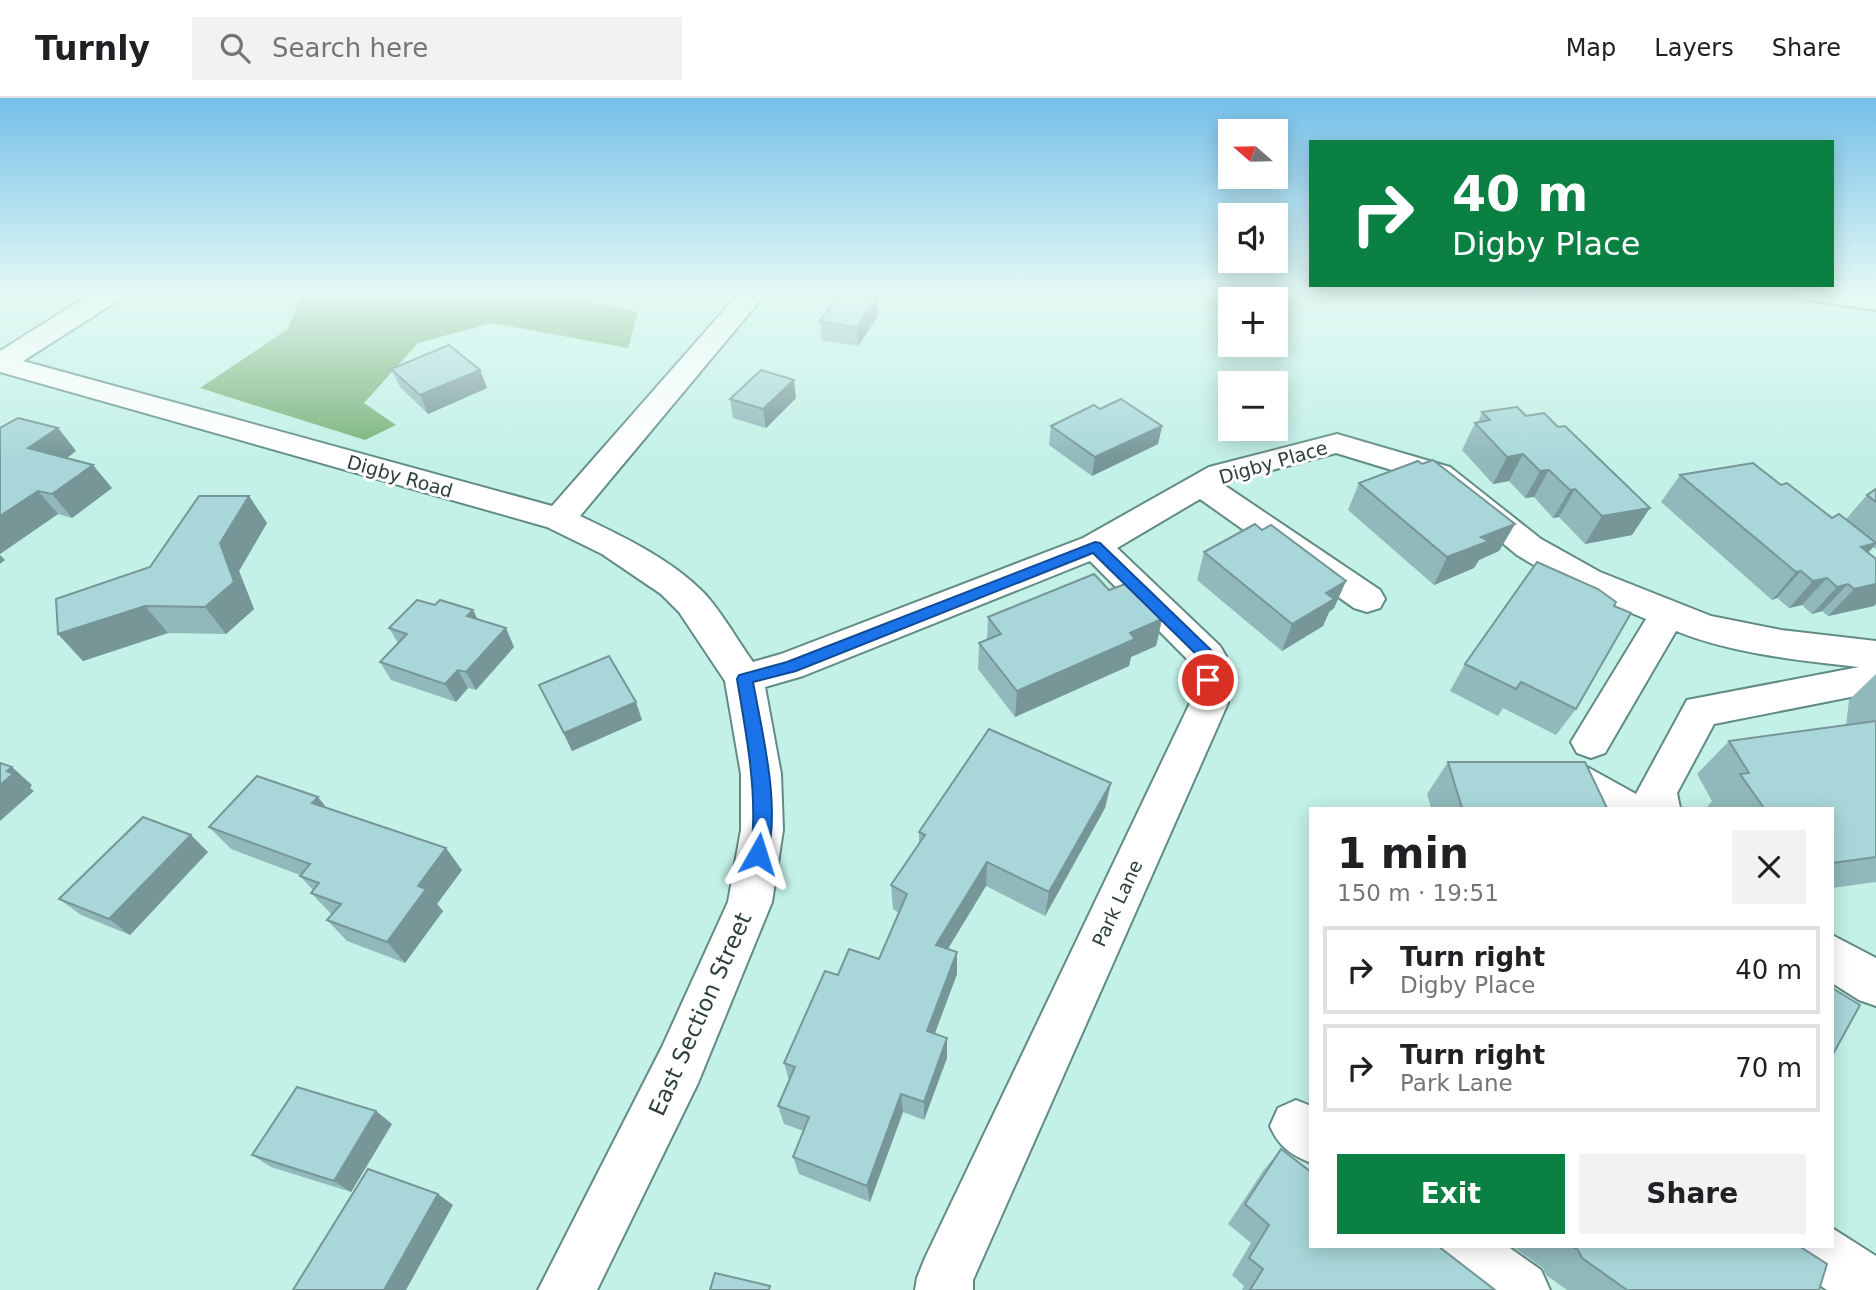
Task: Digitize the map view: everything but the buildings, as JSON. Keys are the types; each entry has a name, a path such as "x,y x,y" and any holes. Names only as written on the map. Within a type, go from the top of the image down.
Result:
{"street":[{"path":"0,363 24,348"},
{"path":"559,519 706,348"},
{"name":"Digby Road","path":"0,363 559,519 614,546 673,585 692,603 744,679"},
{"name":"Digby Place","path":"744,679 790,666 1095,547 1220,474 1337,443 1439,474 1529,547 1588,581 1705,628 1781,644 1876,655"},
{"path":"1201,485 1367,598"},
{"name":"Park Lane","path":"944,1290 945,1278 1209,703 1207,656 1095,547"},
{"path":"1591,742 1668,613"},
{"path":"1659,807 1656,792 1702,711 1876,678"},
{"name":"East Section Street","path":"567,1290 680,1065 750,902 762,830 761,774 744,679"},
{"path":"1574,780 1621,807"},
{"path":"1834,958 1876,984"},
{"path":"1464,1248 1521,1290"},
{"path":"1813,1248 1876,1289"}],"green space":[{"path":"260,348 414,348 364,403 396,425 365,440 200,388"}],"route":[{"path":"758,854 762,830 761,774 744,679 790,666 1095,547 1207,656 1208,680"}]}
